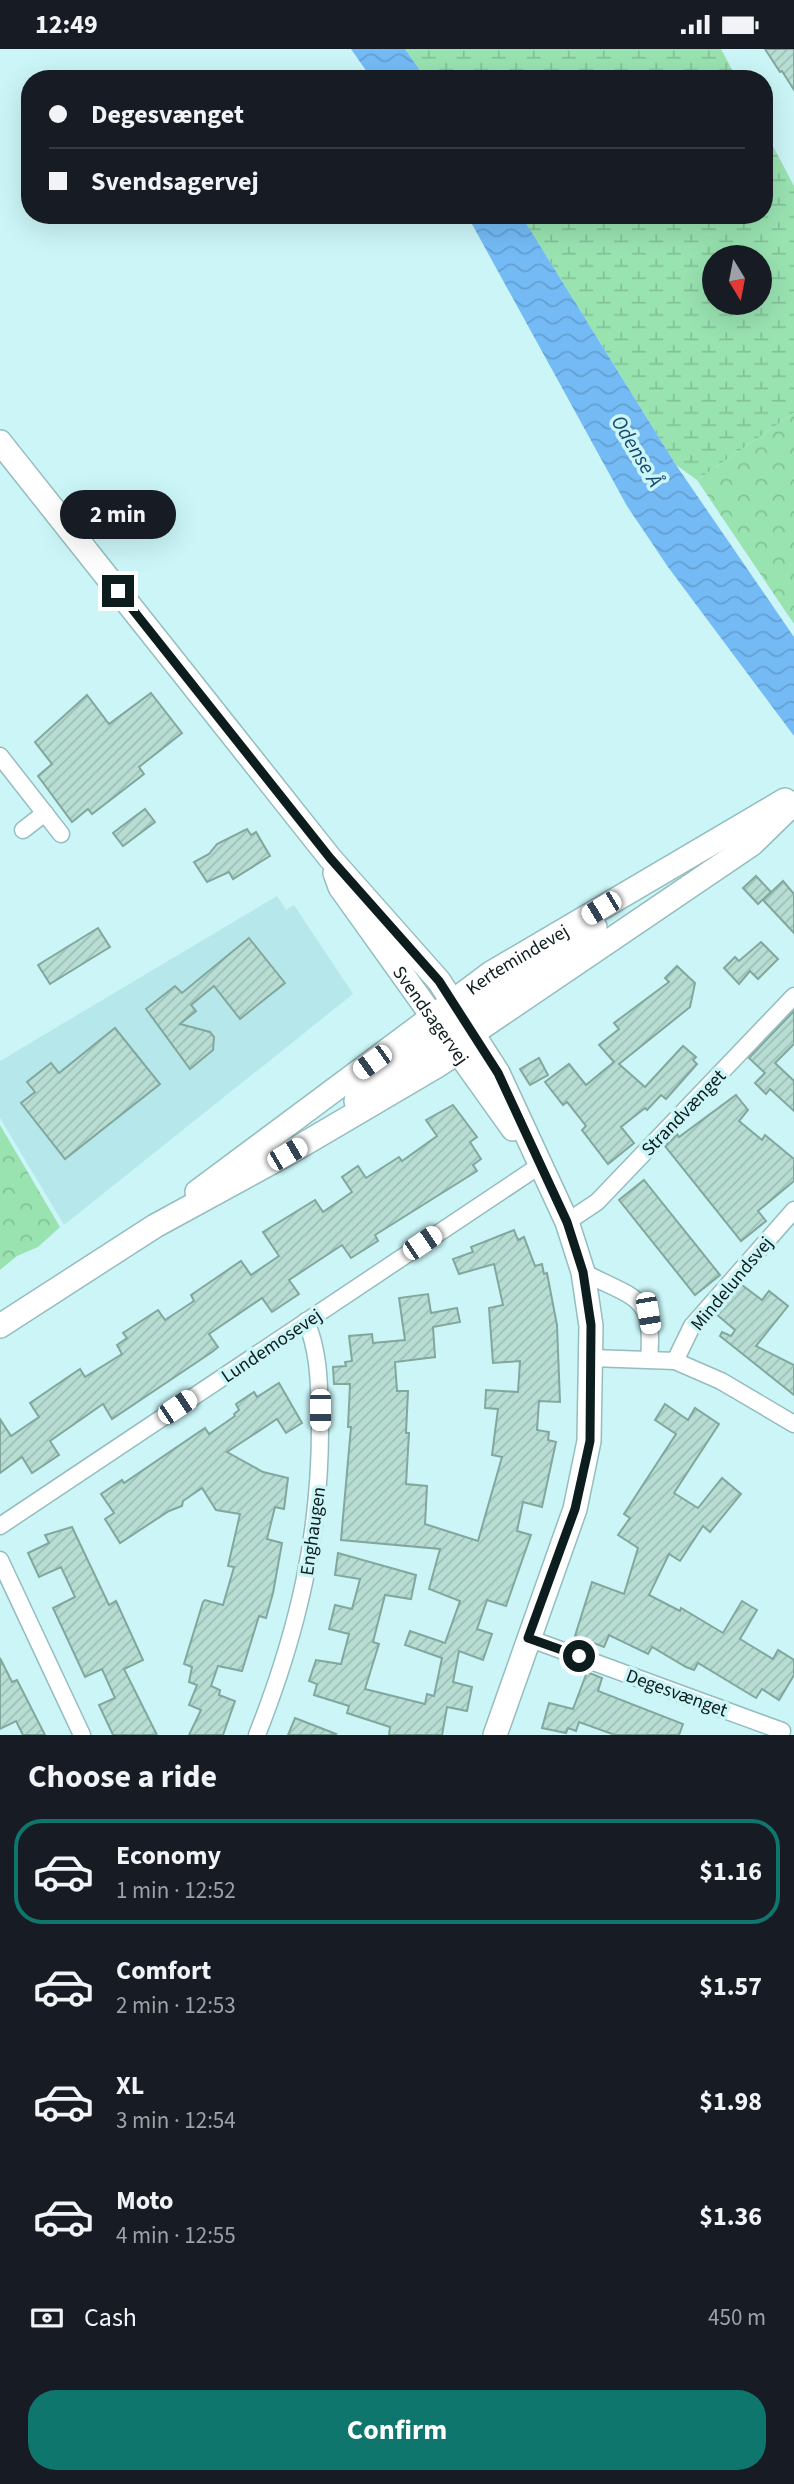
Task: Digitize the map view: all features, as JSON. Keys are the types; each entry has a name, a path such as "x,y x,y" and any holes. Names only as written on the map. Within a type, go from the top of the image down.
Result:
{"main road":[{"name":"Svendsagervej","path":"1,447 330,858 439,981 454,1026 498,1073 567,1222 583,1272 593,1358 590,1441 575,1509 495,1735"},
{"name":"Kertemindevej","path":"0,1326 155,1226 287,1154 454,1026 491,974 710,842 794,795"},
{"name":"Kertemindevej","path":"155,1226 234,1161 752,843 794,803"}],"street":[{"path":"0,756 61,834"},
{"path":"23,830 45,813"},
{"name":"Strandvænget","path":"567,1222 597,1202 794,996"},
{"name":"Lundemosevej","path":"0,1526 541,1164"},
{"name":"Mindelundsvej","path":"675,1361 692,1327 794,1210"},
{"path":"583,1272 638,1301 648,1313 651,1332 649,1359"},
{"name":"Enghaugen","path":"257,1735 284,1665 303,1597 315,1530 320,1465 319,1388 317,1356 306,1321"},
{"path":"593,1358 675,1361 722,1381 794,1424"},
{"path":"0,1560 82,1735"},
{"name":"Degesvænget","path":"528,1638 782,1731 780,1735"}],"shaded area":[{"path":"277,896 286,910 294,905 353,994 64,1225 0,1118 0,1061"}],"green space":[{"path":"405,49 721,49 732,70 420,70"},
{"path":"773,146 794,186 794,413 697,480 676,465 527,224 773,224"},
{"path":"794,413 794,624 697,480"},
{"path":"0,1125 60,1227 38,1247 17,1256 0,1270"}],"water":[{"path":"351,49 405,49 420,70 366,70"},
{"name":"Odense Å","path":"472,224 527,224 676,465 794,637 794,736 668,567 627,506"}],"building":[{"path":"765,49 794,49 794,90 782,71 780,72"},
{"path":"151,693 182,733 139,767 144,774 92,814 88,809 72,822 38,776 52,764 35,742 87,695 109,724"},
{"path":"145,809 155,822 123,846 113,833"},
{"path":"247,829 251,835 256,832 270,856 233,879 229,872 207,882 194,862 209,854 217,844"},
{"path":"756,876 771,892 758,904 743,888"},
{"path":"783,881 794,894 794,933 763,900"},
{"path":"98,928 110,947 50,984 38,965"},
{"path":"249,938 285,983 240,1019 214,986 191,1005 196,1011 180,1024 210,1032 214,1037 213,1050 190,1069 146,1009 175,986 182,993"},
{"path":"761,942 778,959 758,979 750,971 739,984 724,968 735,957 739,961"},
{"path":"677,966 695,983 690,1007 619,1064 645,1087 683,1046 696,1057 693,1060 697,1064 666,1099 661,1095 647,1110 645,1108 621,1127 634,1143 608,1164 582,1130 586,1126 567,1102 563,1105 545,1082 569,1064 586,1085 614,1062 599,1045 619,1029 614,1023 669,982 665,978"},
{"path":"794,1011 794,1044 775,1063 794,1081 794,1111 770,1089 766,1094 755,1083 765,1073 749,1058"},
{"path":"115,1028 160,1084 65,1159 21,1103 35,1092 27,1082 51,1063 59,1073"},
{"path":"539,1058 548,1075 530,1085 520,1069"},
{"path":"736,1095 748,1110 739,1121 762,1140 765,1135 794,1159 794,1181 758,1211 766,1221 741,1241 665,1146 677,1134 679,1137"},
{"path":"453,1105 477,1137 470,1142 481,1159 473,1165 477,1171 375,1235 378,1241 351,1258 342,1245 289,1280 299,1294 272,1312 262,1298 209,1334 218,1347 112,1419 103,1404 50,1441 59,1455 32,1473 22,1457 0,1473 0,1419 11,1436 39,1417 30,1403 80,1369 85,1377 122,1354 117,1345 127,1338 123,1333 158,1310 165,1320 194,1301 191,1295 241,1261 251,1275 279,1256 263,1232 315,1200 323,1212 352,1192 342,1177 358,1166 366,1178 399,1157 402,1161 437,1136 426,1120"},
{"path":"644,1180 720,1275 695,1295 619,1200"},
{"path":"514,1230 518,1240 524,1237 535,1266 542,1264 544,1274 547,1273 557,1325 560,1402 539,1401 537,1430 549,1432 548,1440 556,1442 542,1507 523,1502 517,1531 531,1535 506,1606 487,1600 477,1629 492,1634 483,1660 459,1651 453,1682 472,1687 467,1711 447,1707 442,1735 389,1735 390,1727 347,1713 349,1706 314,1695 317,1684 309,1681 316,1660 341,1664 349,1634 329,1629 335,1605 352,1609 360,1579 335,1575 338,1553 416,1575 411,1599 385,1595 373,1642 379,1644 365,1689 425,1704 427,1694 434,1696 442,1658 405,1645 410,1631 445,1643 460,1601 429,1589 440,1549 341,1540 351,1427 348,1427 350,1384 334,1384 333,1367 346,1366 345,1362 352,1361 349,1336 372,1334 373,1343 405,1340 399,1298 428,1294 431,1313 457,1308 460,1322 433,1327 435,1357 395,1362 397,1391 408,1391 406,1484 427,1486 425,1524 478,1541 502,1457 492,1455 498,1409 485,1408 486,1390 518,1392 520,1361 493,1363 489,1308 503,1305 494,1264 459,1274 453,1259 473,1252 471,1247"},
{"path":"742,1285 762,1300 769,1291 788,1306 756,1346 794,1365 794,1395 720,1336 722,1332 731,1336 735,1330 716,1314"},
{"path":"279,1383 302,1423 286,1433 277,1419 227,1452 263,1472 288,1478 284,1509 275,1507 267,1539 282,1543 273,1593 266,1618 259,1616 242,1671 218,1666 211,1686 220,1690 219,1695 235,1701 223,1735 189,1735 201,1710 189,1705 197,1685 189,1682 192,1667 184,1664 203,1602 205,1600 223,1605 234,1567 228,1566 240,1514 216,1510 202,1488 183,1501 182,1506 169,1511 120,1543 105,1519 114,1513 101,1494 122,1480 124,1483 205,1428 209,1434 235,1416 239,1410 236,1404 254,1392 257,1397"},
{"path":"665,1404 688,1420 695,1408 719,1424 674,1493 698,1508 722,1478 741,1494 710,1532 703,1526 680,1561 669,1554 649,1595 680,1611 681,1608 723,1633 742,1601 757,1610 740,1639 773,1659 778,1650 794,1660 794,1675 779,1700 762,1689 756,1698 698,1663 694,1670 652,1647 648,1654 609,1635 604,1647 575,1636 592,1582 624,1594 638,1548 618,1535 630,1518 624,1514 676,1434 655,1420"},
{"path":"72,1527 109,1605 116,1601 143,1660 124,1669 157,1735 113,1735 99,1705 115,1698 102,1669 85,1677 53,1608 75,1597 61,1567 39,1577 28,1553 49,1543 45,1535"},
{"path":"0,1658 12,1682 17,1680 45,1735 23,1735 16,1721 0,1729"},
{"path":"587,1672 602,1678 598,1691 683,1724 679,1735 615,1735 579,1722 576,1731 568,1728 566,1733 542,1728 549,1703 573,1709"},
{"path":"295,1718 336,1734 288,1735"}],"route":[{"path":"118,591 330,858 353,879 439,981 498,1073 567,1222 583,1272 591,1325 593,1358 590,1441 575,1509 528,1638 579,1656"}]}
